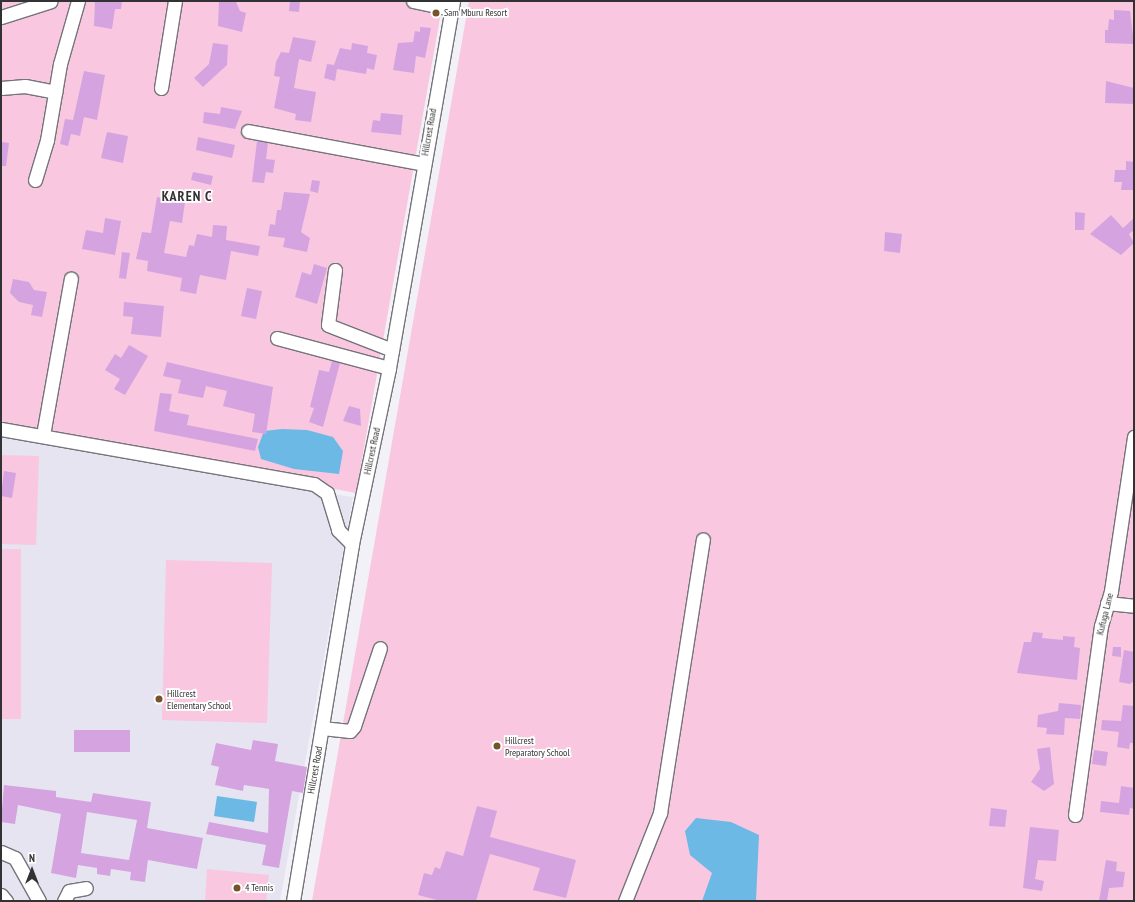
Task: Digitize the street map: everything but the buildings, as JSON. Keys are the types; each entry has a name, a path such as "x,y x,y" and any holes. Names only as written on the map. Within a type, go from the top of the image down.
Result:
{"street":[{"path":"1,17 51,1"},
{"path":"35,180 47,140 55,92 78,1"},
{"path":"161,88 175,1"},
{"path":"413,1 452,5"},
{"name":"Hillcrest Road","path":"293,901 352,544 389,368 452,5"},
{"path":"1,88 25,86 55,92"},
{"path":"248,131 424,164"},
{"path":"335,270 328,325 392,350"},
{"path":"42,435 71,278"},
{"path":"276,338 389,368"},
{"path":"1,428 178,462 314,484 327,493 338,530 352,544"},
{"name":"Kufuga Lane","path":"1075,815 1101,626 1107,603 1134,437"},
{"path":"625,901 660,813 703,539"},
{"path":"1107,603 1134,606"},
{"path":"322,728 350,731 354,726 380,648"},
{"path":"1,852 15,858 38,901"},
{"path":"64,901 69,891 86,888"},
{"path":"1,895 6,901"}],"shaded area":[{"path":"1,1 443,1 356,493 1,426"},
{"path":"469,1 1134,1 1134,901 312,901"},
{"name":"Hillcrest Elementary School","path":"1,437 353,497 280,901 1,901"},
{"path":"1,455 39,456 36,545 1,544"},
{"path":"1,549 21,549 21,719 1,719"},
{"path":"166,560 272,563 267,723 162,720"},
{"name":"4 Tennis","path":"207,869 269,875 266,901 205,901"}],"water":[{"path":"282,429 307,430 333,437 343,451 339,474 294,469 261,459 258,447 264,431"},
{"path":"217,796 257,802 254,822 214,816"},
{"path":"696,818 731,822 759,835 756,901 702,901 712,873 690,855 685,831"}],"place":[{"name":"Sam Mburu Resort","path":"436,13"},
{"name":"Hillcrest Elementary School","path":"159,699"},
{"name":"Hillcrest Preparatory School","path":"497,746"},
{"name":"4 Tennis","path":"237,888"}],"district":[{"name":"KAREN C","path":"187,196"}]}
